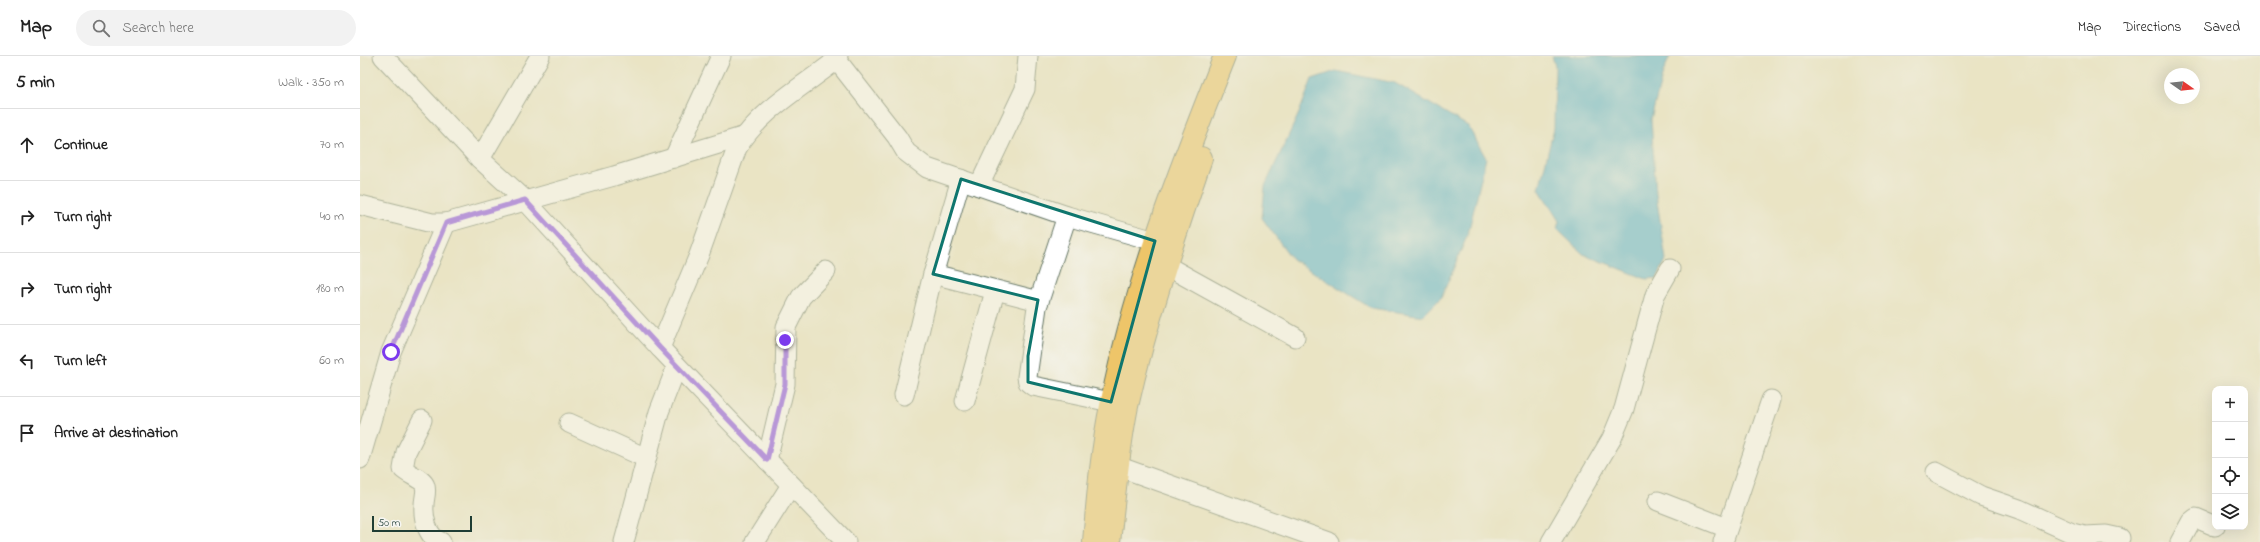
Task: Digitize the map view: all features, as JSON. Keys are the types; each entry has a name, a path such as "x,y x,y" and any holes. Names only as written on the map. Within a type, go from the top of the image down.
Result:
{"highway":[{"path":"1109,542 1111,402 1136,300 1155,241 1225,56"},
{"path":"1094,542 1109,464 1132,386 1144,335 1165,265 1211,128 1239,56"}],"street":[{"path":"383,56 480,159 525,200 660,348 846,542"},
{"path":"480,159 540,56"},
{"path":"674,158 720,56"},
{"path":"979,186 1025,89 1028,56"},
{"path":"660,348 699,255 737,148 745,136 768,112 837,58 897,137 906,152 927,168 1067,216 1155,241"},
{"path":"361,208 432,223 446,223 674,158 745,136"},
{"path":"904,395 933,274 961,180"},
{"path":"1067,216 1039,301 1028,356 1026,377 1028,382 1061,392 1111,402"},
{"path":"360,459 391,352 446,223"},
{"path":"1165,265 1295,338"},
{"path":"1551,542 1612,438 1624,409 1655,295 1670,269"},
{"path":"767,460 785,384 786,327 801,297 826,270"},
{"path":"933,274 1039,301"},
{"path":"965,401 995,291"},
{"path":"624,542 659,412 677,366"},
{"path":"1658,501 1725,535 1771,400"},
{"path":"422,420 406,452 403,469 424,483 426,487 423,504 429,531 432,537 441,542"},
{"path":"569,423 646,458"},
{"path":"1109,464 1329,542"},
{"path":"1936,472 1981,496 2019,509 2072,533 2085,536 2106,535 2123,541"},
{"path":"755,542 791,485"},
{"path":"2180,542 2191,522 2196,518 2212,525"}],"highlighted area":[{"path":"961,179 1155,241 1111,402 1028,382 1028,356 1038,300 933,274"}],"water":[{"path":"1552,56 1670,56 1663,73 1651,119 1656,194 1666,260 1657,278 1646,279 1583,254 1557,229 1559,221 1539,189 1554,128 1555,66"},
{"path":"1336,71 1395,83 1468,126 1486,158 1468,234 1441,298 1423,316 1371,308 1292,259 1262,218 1265,186 1299,113 1312,79"}],"route":[{"path":"391,352 446,223 525,200 660,348 767,460 785,384 785,340"}]}
